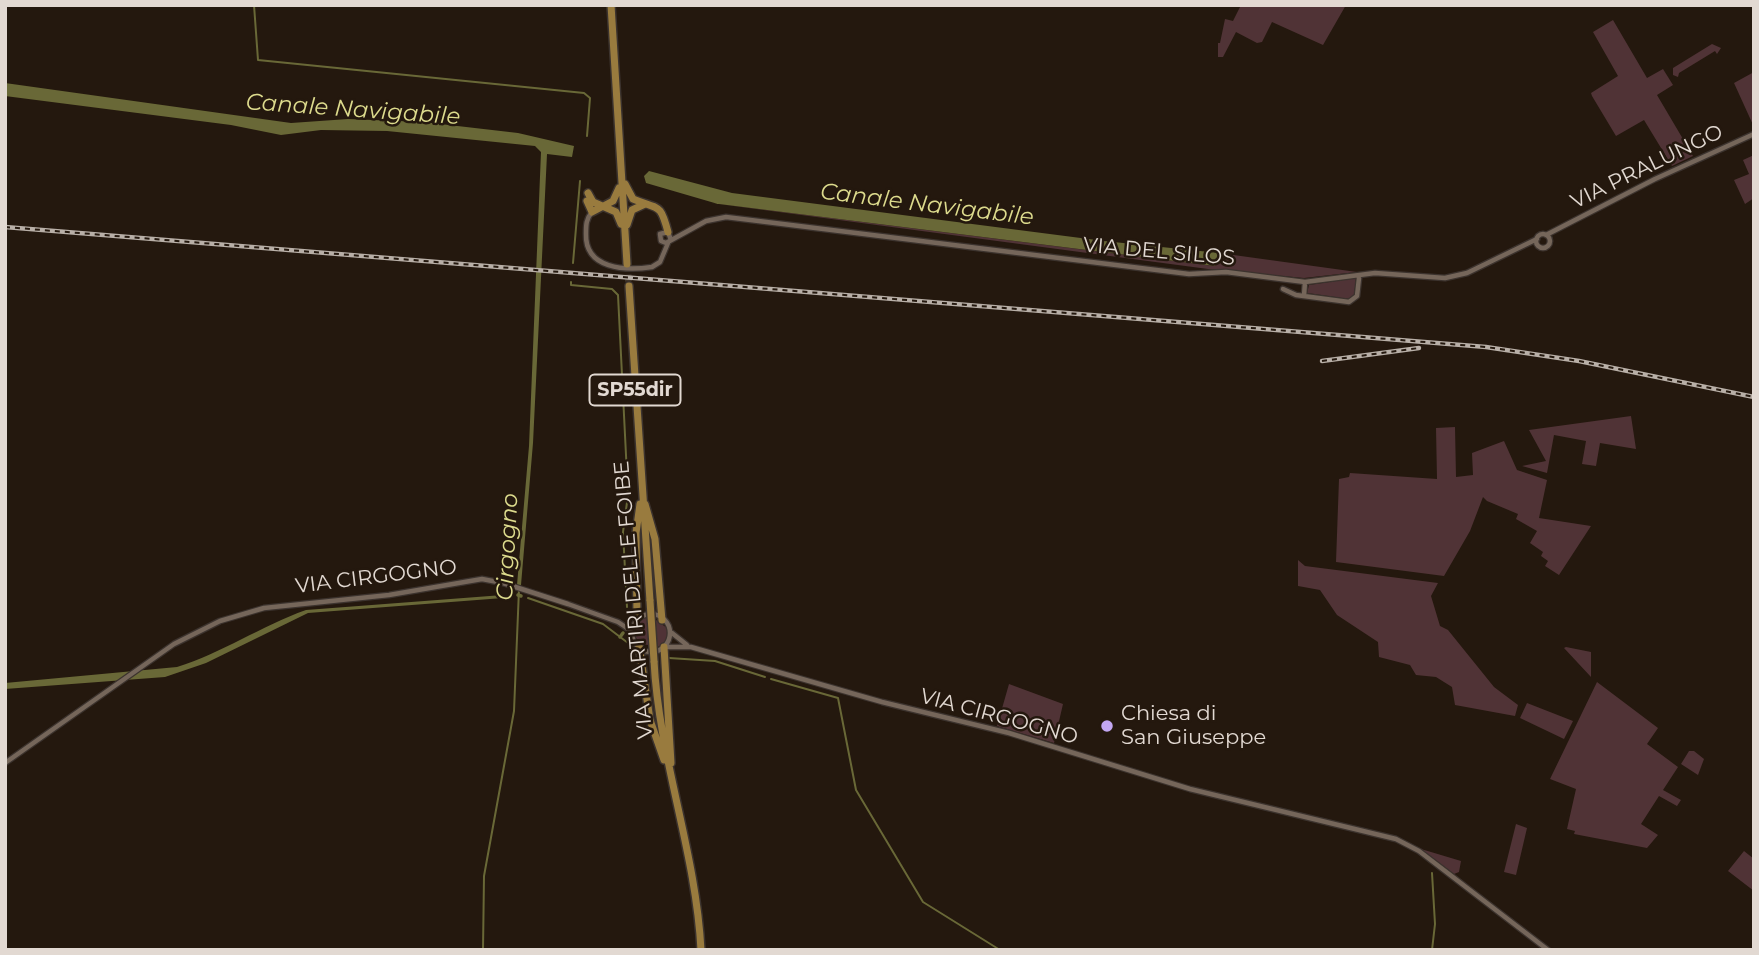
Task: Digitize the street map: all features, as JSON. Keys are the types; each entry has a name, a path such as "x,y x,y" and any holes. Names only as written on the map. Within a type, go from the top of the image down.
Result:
{"highway":[{"path":"611,5 627,264"},
{"path":"621,166 630,195 664,213 666,237"},
{"path":"621,166 619,191 613,201 601,206 592,212 588,197 593,202 601,206 616,212 625,238"},
{"path":"625,238 630,213 649,204"},
{"name":"VIA MARTIRI DELLE FOIBE","path":"629,286 659,718 693,872 701,950"},
{"path":"635,619 636,533 642,493"},
{"path":"642,493 655,539 662,620"},
{"path":"639,645 653,734 670,774"},
{"path":"664,647 670,774"}],"street":[{"name":"VIA PRALUNGO","path":"1359,277 1451,277 1537,239 1548,238 1655,179 1754,134"},
{"path":"592,212 586,224 586,243 590,254 600,262 623,267 652,267 663,255 666,237"},
{"name":"VIA DEL SILOS","path":"666,237 680,235 708,220 726,216 1189,274 1226,272 1305,282 1359,277"},
{"name":"VIA PRALUNGO","path":"1525,245 1547,247 1548,238"},
{"path":"1537,239 1539,246"},
{"path":"1283,289 1304,296 1349,302 1357,296 1359,277"},
{"path":"1304,296 1305,282"},
{"name":"VIA CIRGOGNO","path":"5,763 145,665 206,627 264,608 389,596 475,580 523,589 618,622 630,630"},
{"path":"648,615 662,620 670,629 671,639 664,647 654,650 639,645 630,630 635,619 648,615"},
{"name":"VIA CIRGOGNO","path":"618,622 635,619"},
{"name":"VIA CIRGOGNO","path":"670,629 691,647"},
{"name":"VIA CIRGOGNO","path":"664,647 691,647 873,700 1019,736 1197,791 1396,839 1419,851 1548,950"}],"shaded area":[{"path":"1241,5 1346,5 1323,45 1272,22 1262,42 1257,43 1236,32 1223,57 1218,57 1218,43 1225,19 1233,21"},
{"path":"1613,20 1647,78 1663,69 1673,85 1657,95 1693,156 1672,166 1644,120 1616,136 1592,96 1591,93 1618,76 1593,32"},
{"path":"1712,44 1721,48 1717,54 1715,51 1679,73 1678,77 1673,75 1673,68"},
{"path":"1754,72 1754,127 1734,83"},
{"path":"5,83 291,123 348,119 423,122 518,133 574,146 572,157 547,154 533,443 521,585 517,585 529,446 541,152 535,146 387,131 321,130 281,135 231,125 5,96"},
{"path":"1754,155 1754,198 1745,204 1734,180 1749,174 1743,160"},
{"path":"649,171 732,193 1104,241 1219,253 1215,266 717,204 646,183 644,176"},
{"path":"711,203 1214,266 1219,253 1357,272 1304,278 1208,269"},
{"path":"1356,278 1354,296 1349,299 1307,293 1309,285"},
{"path":"1631,416 1636,449 1600,443 1596,466 1582,464 1586,441 1554,435 1547,473 1522,466 1546,461 1529,430"},
{"path":"1455,427 1456,477 1473,475 1472,453 1504,441 1517,470 1547,480 1539,518 1591,526 1559,575 1545,566 1548,561 1541,556 1543,552 1530,543 1537,531 1516,519 1518,514 1483,497 1470,531 1444,576 1336,562 1339,479 1349,477 1350,473 1437,479 1436,428"},
{"path":"1298,560 1305,566 1438,583 1431,596 1440,626 1448,630 1494,687 1518,705 1515,716 1455,705 1452,687 1436,677 1416,675 1410,665 1379,657 1378,642 1337,615 1320,590 1298,586"},
{"path":"503,595 503,598 308,613 206,663 165,677 5,689 5,683 177,667 306,610"},
{"path":"646,617 667,628 669,637 661,647 642,644 633,635 634,624"},
{"path":"1564,648 1591,652 1591,677"},
{"path":"1597,682 1658,728 1647,744 1678,767 1663,790 1681,800 1677,806 1659,796 1641,824 1658,835 1647,848 1574,834 1575,831 1567,829 1576,789 1550,779"},
{"path":"1009,684 1063,704 1054,743 997,726"},
{"path":"1527,703 1573,721 1564,739 1520,718"},
{"path":"1689,751 1694,751 1704,759 1698,775 1681,764"},
{"path":"1516,824 1527,828 1516,875 1504,872"},
{"path":"1421,849 1461,861 1459,872 1454,874"},
{"path":"1744,851 1754,859 1754,891 1728,871"}],"waterway":[{"path":"254,5 258,60 584,93 590,98 587,136"},
{"path":"573,263 580,181"},
{"path":"571,282 571,285 612,289 618,295 628,495 623,532 627,607"},
{"name":"Cirgogno","path":"483,950 484,876 514,711 519,589"},
{"path":"528,598 603,624 632,646"},
{"path":"620,637 623,633"},
{"path":"669,658 715,661 765,677"},
{"path":"771,679 838,698 856,790 923,902 1000,950"},
{"path":"1432,873 1435,924 1432,950"}],"tunnel":[{"path":"627,264 629,286"}],"railway":[{"path":"5,227 1486,347 1579,361 1754,397"},
{"path":"1322,361 1419,348"}],"place":[{"name":"Chiesa di San Giuseppe","path":"1107,726"}],"water label":[{"name":"Canale Navigabile","path":"353,110"},
{"name":"Canale Navigabile","path":"927,205"}]}
